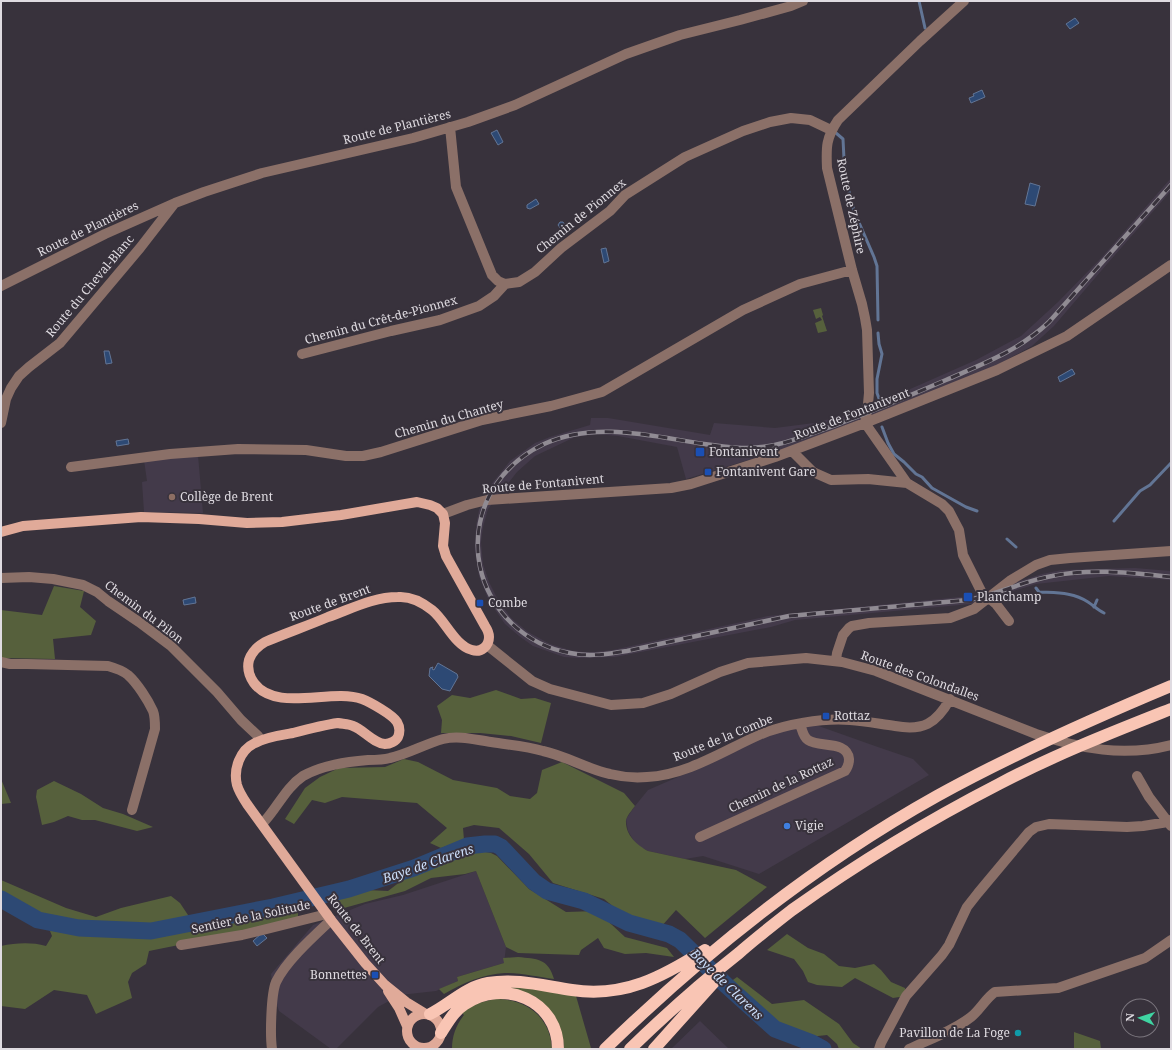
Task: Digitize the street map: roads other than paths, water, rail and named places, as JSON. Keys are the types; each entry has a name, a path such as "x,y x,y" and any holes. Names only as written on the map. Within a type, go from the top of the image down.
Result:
{"highway":[{"path":"606,1049 676,982 745,925 822,868 865,839 936,797 1020,753 1098,717 1171,686"},
{"path":"630,1049 678,1004 791,911 878,852 946,811 1000,783 1063,753 1171,709"},
{"path":"427,1014 462,993 486,983 518,981 592,992 620,990 638,985 659,977 745,925"},
{"path":"654,1049 752,942"},
{"path":"441,1034 456,1012 464,1004 487,994 508,993 529,999 544,1012 554,1029 558,1040 558,1049"}],"main road":[{"path":"1,532 23,526 141,517 247,523 282,522 341,515 412,503 430,505 437,508 443,514 445,523 443,535 444,550 448,561 485,626 489,638 487,645"},
{"name":"Route de Brent","path":"427,1014 406,1002 385,985 365,964 241,796 237,785 236,775 240,757 247,748 261,740 338,723 353,726 376,741 384,744 396,739 399,732 399,726 392,717 361,698 348,696 290,698 274,696 262,691 256,686 249,674 249,661 252,654 260,645 271,639 371,600 399,596 414,600 432,610 458,641 466,648 477,651 483,649 487,645"},
{"name":"Route de Brent","path":"385,985 399,1008 407,1026"},
{"path":"441,1034 438,1041 433,1046 420,1048 409,1040 407,1026 413,1017 427,1014 436,1017 440,1023 441,1034 442,1049"}],"street":[{"name":"Route de Plantières","path":"1,286 106,234 175,203 262,173 413,138 468,122 515,105 626,54 680,34 740,20 791,6 803,1"},
{"name":"Route de Zéphire","path":"864,423 869,393 867,330 862,304 852,270 827,168 826,152 828,138 838,120 964,1"},
{"name":"Chemin de Pionnex","path":"505,284 519,282 534,272 561,248 610,211 625,195 685,157 743,131 780,120 791,118 810,120 832,130"},
{"path":"450,127 456,187 492,275 498,281 505,284"},
{"name":"Route du Cheval-Blanc","path":"1,423 6,399 19,376 60,343 130,260 175,203"},
{"name":"Route de Fontanivent","path":"443,514 467,505 487,500 671,488 689,485 792,451 997,370 1067,336 1171,265"},
{"name":"Chemin du Chantey","path":"71,467 170,454 238,449 306,450 346,456 363,456 381,452 482,420 551,406 602,392 743,310 800,284 852,270"},
{"name":"Chemin du Crêt-de-Pionnex","path":"302,354 446,318 479,306 494,296 505,284"},
{"path":"864,423 907,483 942,504 949,511 959,530 963,555 984,597 996,604 1009,621"},
{"path":"792,451 813,472 831,480 868,479 907,483"},
{"path":"836,661 843,635 852,626 870,623 950,618 974,609 1015,577 1036,565 1050,560 1171,551"},
{"name":"Chemin du Pilon","path":"1,578 28,577 53,579 83,585 98,592 108,601 139,622 170,646 217,692 241,720 261,740"},
{"name":"Route des Colondalles","path":"487,645 532,681 550,690 611,705 642,703 671,694 720,672 748,663 806,658 836,661 876,671 1036,734 1085,748 1106,751 1134,750 1167,746"},
{"path":"1,662 108,666 119,669 128,675 154,712 155,721 155,729 132,810"},
{"name":"Route de la Combe","path":"262,824 292,785 305,775 343,762 390,758 445,739 461,738 536,749 557,754 609,774 648,777 667,774 696,765 760,735 800,724 830,720 851,720 907,728 918,728 926,725 940,714 950,699"},
{"name":"Chemin de la Rottaz","path":"700,837 845,771 849,764 849,758 845,750 836,746 809,741 800,724"},
{"path":"1137,776 1149,797 1170,823"},
{"path":"879,1049 879,1046 906,996 949,945 967,907 1024,838 1036,827 1049,824 1143,826 1170,823"},
{"path":"272,1049 273,997 276,981 289,961 329,917"},
{"name":"Sentier de la Solitude","path":"181,945 242,935 329,917"},
{"path":"909,1049 964,1022 978,1011 995,992 1058,988 1145,958 1171,940"}],"water":[{"path":"1075,18 1079,23 1070,29 1066,24"},
{"path":"982,90 985,97 971,103 969,98 974,96 973,94"},
{"path":"497,130 503,142 498,145 491,133"},
{"path":"1030,183 1040,186 1035,206 1025,204"},
{"path":"536,199 539,204 530,209 527,208 527,205"},
{"path":"560,222 563,222 569,232 565,234 558,225"},
{"path":"606,248 609,261 604,263 601,249"},
{"path":"104,351 109,351 112,363 106,364"},
{"path":"1072,369 1075,374 1060,382 1058,377"},
{"path":"128,439 129,444 117,446 116,441"},
{"path":"195,597 196,603 184,605 183,600"},
{"path":"438,663 457,674 458,677 450,691 442,689 429,676 430,668 433,667 432,669 434,670"},
{"path":"262,933 267,938 257,946 253,941"}],"waterway":[{"path":"919,1 925,28"},
{"path":"836,133 843,139 847,184 854,211 877,266 878,320"},
{"path":"878,333 882,354 877,379 877,393 881,404"},
{"path":"882,427 894,454 916,474 922,477 932,488 966,507 977,511"},
{"path":"1114,521 1140,491 1150,485 1171,463"},
{"path":"1007,539 1016,547"},
{"path":"1036,588 1039,592 1077,596 1104,613"},
{"path":"1094,607 1097,600"},
{"name":"Baye de Clarens","path":"1,899 38,920 79,928 151,931 273,907 349,889 414,868 467,846 495,844 501,847 534,882 547,891 584,901 629,923 669,934 680,940 726,985 775,1029 812,1043 823,1049"}],"railway":[{"path":"1171,185 1049,322 1025,341 1000,356 867,413 796,439 769,446 753,448 729,447 623,432 583,433 563,437 544,444 530,452 518,460 507,471 497,483 486,502 478,534 478,556 485,583 492,598 512,624 524,634 554,649 584,655 627,651 789,616 968,600 989,595 1041,578 1082,572 1112,572 1171,577"}],"place":[{"name":"Fontanivent","path":"700,452"},
{"name":"Fontanivent Gare","path":"708,472"},
{"name":"Collège de Brent","path":"172,497"},
{"name":"Planchamp","path":"968,597"},
{"name":"Combe","path":"480,603"},
{"name":"Rottaz","path":"826,716"},
{"name":"Vigie","path":"787,826"},
{"name":"Bonnettes","path":"375,975"},
{"name":"Pavillon de La Foge","path":"1018,1033"}]}
